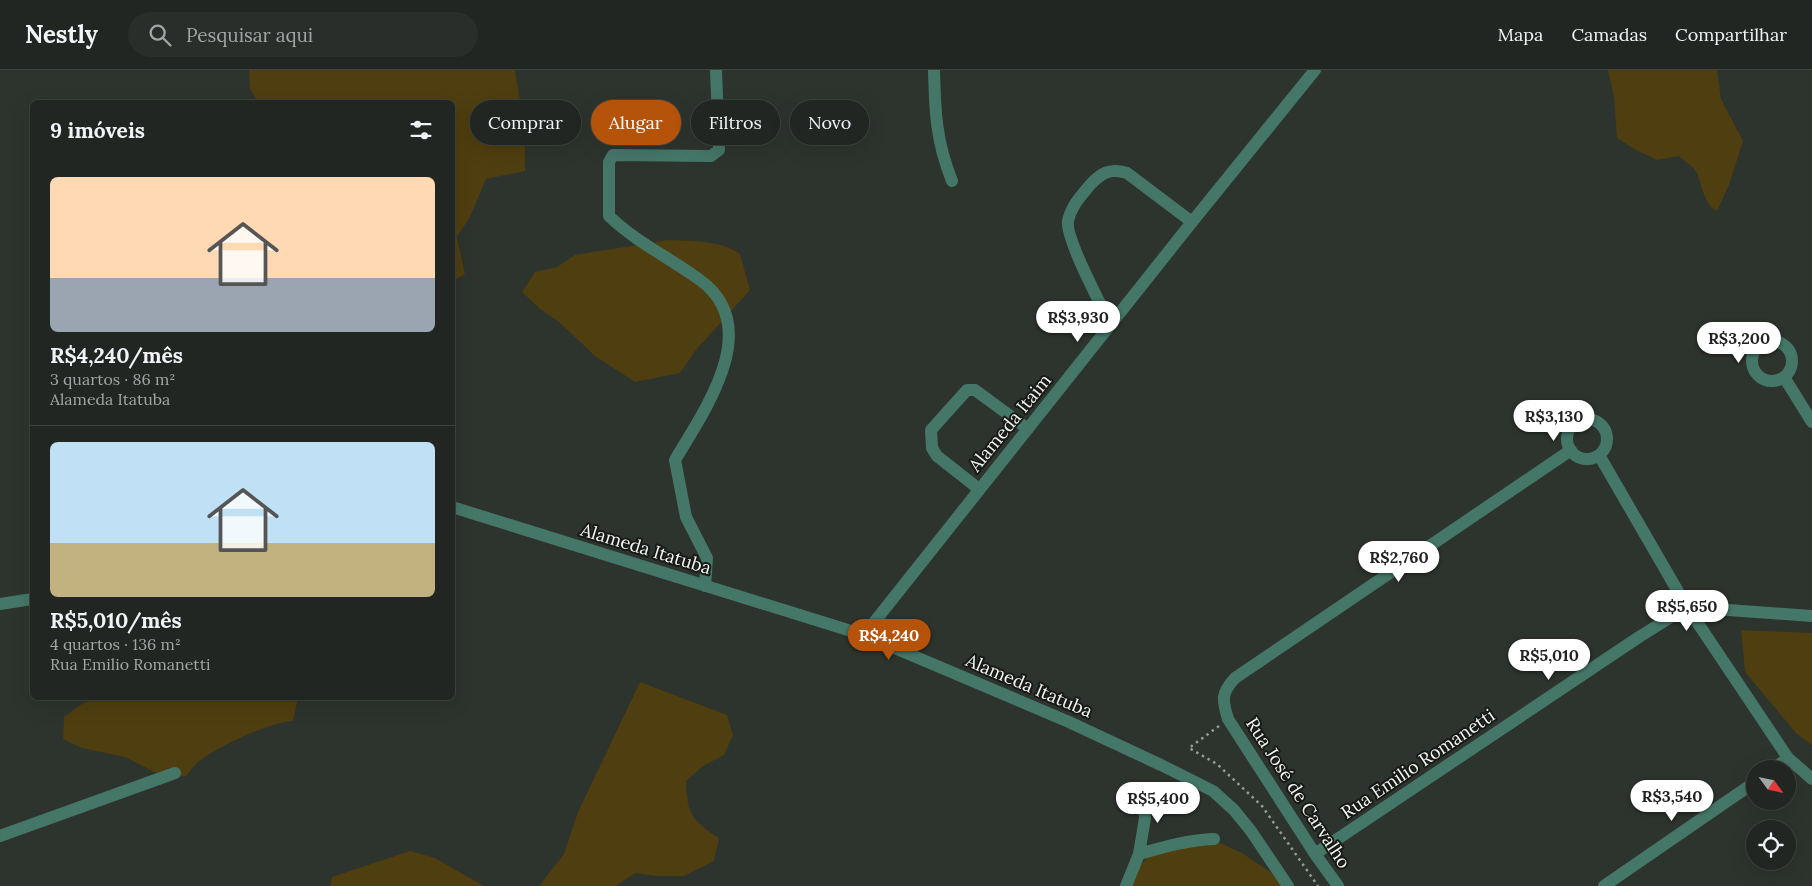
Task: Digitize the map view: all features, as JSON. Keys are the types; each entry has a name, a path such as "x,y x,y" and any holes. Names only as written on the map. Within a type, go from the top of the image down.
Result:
{"street":[{"path":"705,586 707,558 686,517 675,460 718,386 726,360 729,329 721,302 702,281 623,230 609,216 609,162 613,155 711,156 719,150 716,70"},
{"path":"934,70 936,122 942,156 952,181"},
{"name":"Alameda Itaim","path":"864,635 1315,70"},
{"path":"1111,324 1068,231 1072,208 1081,196 1104,172 1115,169 1127,173 1192,222"},
{"path":"1784,377 1812,422"},
{"path":"979,489 937,456 932,448 931,430 967,390 975,390 1028,429"},
{"path":"1590,420 1596,422 1605,431 1606,444 1599,455 1593,458 1580,458 1570,450 1567,438 1577,422 1590,420"},
{"path":"1228,719 1223,699 1226,688 1235,678 1570,450"},
{"path":"1599,455 1687,607 1788,758 1812,779"},
{"name":"Alameda Itatuba","path":"455,508 864,635 1069,722 1161,764 1213,792 1234,810 1251,831 1288,886"},
{"path":"0,604 30,599"},
{"path":"1687,607 1812,616"},
{"name":"Rua Emilio Romanetti","path":"1315,854 1639,637 1687,607"},
{"name":"Rua José de Carvalho","path":"1228,719 1315,854 1338,886"},
{"path":"0,836 175,773"},
{"path":"1604,886 1746,788"},
{"path":"1126,886 1139,854 1145,818 1143,791"},
{"path":"1139,854 1197,839 1214,839"}],"path":[{"path":"1228,719 1189,748 1218,764 1262,806 1318,886"}],"shaded area":[{"path":"249,70 515,70 520,100 470,100 470,145 525,145 525,171 486,179 470,217 457,237 465,274 455,280 455,100 257,100 250,89"},
{"path":"1608,70 1717,70 1721,99 1743,141 1729,185 1717,211 1706,200 1695,170 1679,156 1657,160 1617,138 1614,97"},
{"path":"668,240 696,241 732,249 740,254 750,290 696,350 680,373 635,382 595,356 559,322 540,309 522,292 535,272 557,267 575,255"},
{"path":"1741,630 1812,633 1812,745 1796,733 1745,672"},
{"path":"640,682 727,715 733,735 724,755 703,766 686,781 688,801 693,816 703,827 719,838 714,861 684,876 655,876 635,873 616,886 539,886 564,854 578,812"},
{"path":"95,700 298,700 293,721 246,735 211,753 200,761 186,776 166,778 125,757 82,748 63,739 64,717 83,703"},
{"path":"1205,836 1242,853 1282,880 1287,886 1124,886 1149,855"},
{"path":"410,851 435,858 484,886 330,886 332,877"}]}
